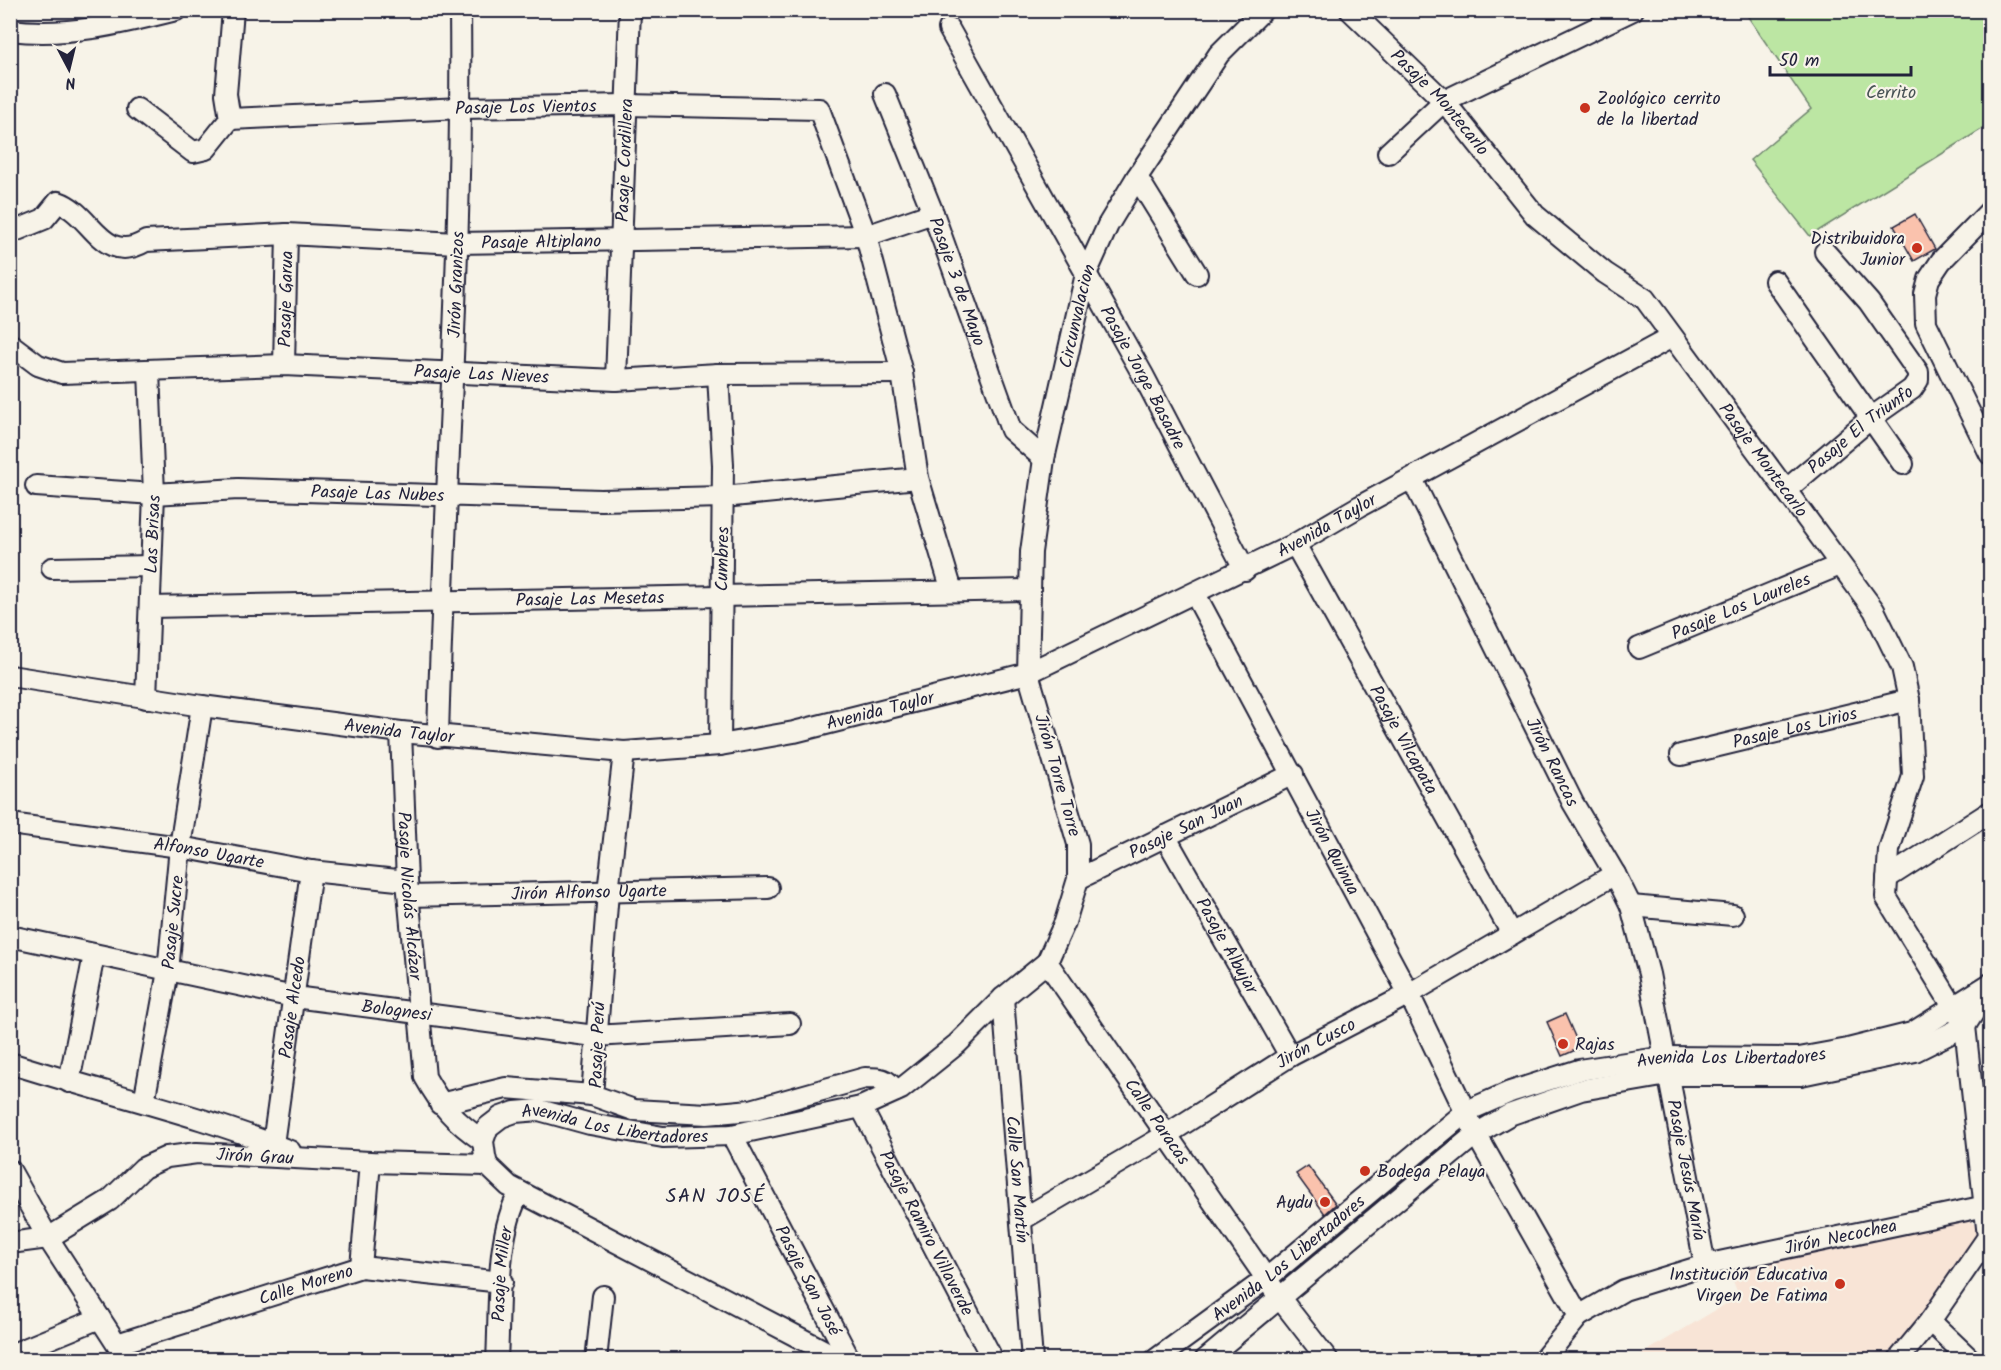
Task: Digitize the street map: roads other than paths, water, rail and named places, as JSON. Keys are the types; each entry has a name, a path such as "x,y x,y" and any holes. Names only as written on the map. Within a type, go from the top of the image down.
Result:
{"street":[{"path":"10,30 42,34 106,28 176,10"},
{"path":"137,109 194,152 206,149 230,118 226,94 233,10"},
{"name":"Jirón Granizos","path":"438,737 441,601 454,373 461,108 460,10"},
{"name":"Pasaje Cordillera","path":"616,380 630,10"},
{"name":"Circunvalacion","path":"1028,673 1031,552 1044,459 1086,274 1108,225 1137,177 1219,54 1263,10"},
{"name":"Pasaje Montecarlo","path":"1350,10 1444,100 1535,215 1605,273 1645,299 1874,610 1902,667 1909,700 1913,776 1889,850 1886,897 1965,1026"},
{"path":"1388,153 1444,100 1633,10"},
{"name":"Pasaje Jorge Basadre","path":"949,29 1143,375 1245,570"},
{"name":"Pasaje 3 de Mayo","path":"885,94 933,213 1011,430 1044,459"},
{"name":"Pasaje Los Vientos","path":"230,118 461,108 626,105 819,109 866,236"},
{"path":"1137,177 1197,274"},
{"name":"Pasaje Altiplano","path":"10,233 44,219 58,202 110,245 120,249 135,247 146,241 286,234 457,243 866,236 933,213"},
{"path":"1990,211 1941,261 1929,279 1925,294 1926,323 1990,454"},
{"name":"Pasaje Garua","path":"284,365 286,234"},
{"path":"866,236 902,374 918,478 952,591"},
{"name":"Pasaje El Triunfo","path":"1786,490 1871,418 1912,389 1918,380 1918,372 1869,302 1825,252"},
{"path":"1775,281 1903,464"},
{"name":"Avenida Taylor","path":"10,676 202,706 438,737 624,752 720,745 794,732 1028,673 1295,544 1672,336"},
{"name":"Pasaje Las Nieves","path":"10,344 38,365 62,373 284,365 616,380 718,374 902,374"},
{"name":"Las Brisas","path":"146,698 154,494 149,371"},
{"name":"Cumbres","path":"718,374 723,497 720,745"},
{"name":"Pasaje Las Nubes","path":"36,486 154,494 238,489 601,500 723,497 918,478"},
{"name":"Jirón Rancas","path":"1412,479 1573,803 1631,906 1649,974 1666,1066"},
{"name":"Pasaje Vilcapata","path":"1295,544 1512,934"},
{"name":"Pasaje Los Laureles","path":"1640,648 1840,565"},
{"path":"52,568 152,566"},
{"name":"Pasaje Las Mesetas","path":"150,607 1030,590"},
{"name":"Jirón Quinua","path":"1195,594 1409,994 1467,1111 1476,1134"},
{"name":"Jirón Torre Torre","path":"1028,673 1078,844 1078,879"},
{"name":"Pasaje Los Lirios","path":"1681,754 1909,700"},
{"name":"Pasaje Sucre","path":"144,1102 168,971 180,847 202,706"},
{"name":"Pasaje Nicolás Alcázar","path":"401,732 408,889 424,1077 440,1104 456,1122 483,1140"},
{"name":"Pasaje Perú","path":"624,752 608,892 592,1095 634,1110 707,1114 751,1110 865,1078 881,1078 890,1081 896,1091"},
{"name":"Pasaje San Juan","path":"1078,879 1293,774"},
{"path":"1887,878 1990,812"},
{"name":"Alfonso Ugarte","path":"10,824 180,847 408,889"},
{"name":"Pasaje Albujar","path":"1165,836 1290,1056"},
{"name":"Pasaje Alcedo","path":"273,1144 311,871"},
{"name":"Jirón Cusco","path":"1021,1220 1166,1135 1290,1056 1409,994 1615,874"},
{"name":"Avenida Los Libertadores","path":"483,1140 488,1127 501,1117 515,1112 539,1110 590,1124 663,1137 732,1135 861,1107 896,1091 957,1044 1003,998 1047,962 1065,922 1078,879"},
{"name":"Jirón Alfonso Ugarte","path":"408,889 608,892 768,888"},
{"path":"1631,906 1733,915"},
{"name":"Bolognesi","path":"10,936 294,997 595,1036 790,1024"},
{"path":"69,1082 94,955"},
{"name":"Calle Paracas","path":"1047,962 1266,1280 1328,1359"},
{"name":"Avenida Los Libertadores","path":"1162,1358 1266,1280 1467,1111 1510,1092 1579,1070 1799,1058 1848,1049 1912,1033 1990,984"},
{"name":"Avenida Los Libertadores","path":"1205,1359 1476,1134 1509,1116 1581,1090 1666,1066 1801,1075 1915,1051 1965,1026 1990,984"},
{"name":"Calle San Martín","path":"1003,998 1032,1359"},
{"path":"1898,1359 1930,1322 1988,1237 1982,1095 1965,1026"},
{"path":"10,1063 144,1102 273,1144 306,1158"},
{"name":"Pasaje Jesús María","path":"1666,1066 1705,1266"},
{"path":"440,1104 506,1088 592,1095"},
{"name":"Pasaje Ramiro Villaverde","path":"861,1107 993,1359"},
{"path":"1476,1134 1579,1316"},
{"name":"Pasaje San José","path":"732,1135 850,1359"},
{"path":"483,1140 487,1165 509,1186 842,1359"},
{"name":"Jirón Grau","path":"48,1238 110,1200 143,1168 167,1157 197,1153 370,1162 487,1165"},
{"path":"361,1267 370,1162"},
{"path":"10,1170 48,1238 122,1352"},
{"name":"Pasaje Miller","path":"497,1359 504,1234 511,1208 520,1192"},
{"name":"Jirón Necochea","path":"1543,1359 1579,1316 1624,1290 1705,1266 1986,1206"},
{"path":"10,1243 48,1238"},
{"name":"Calle Moreno","path":"122,1352 361,1267 502,1282"},
{"path":"596,1359 603,1296"},
{"path":"10,1355 100,1318"},
{"path":"1930,1322 1971,1359"}],"place":[{"name":"Zoológico cerrito de la libertad","path":"1585,108"},
{"name":"Distribuidora Junior","path":"1917,248"},
{"name":"Rajas","path":"1563,1044"},
{"name":"Bodega Pelaya","path":"1365,1171"},
{"name":"Aydu","path":"1325,1202"},
{"name":"Institución Educativa Virgen De Fatima","path":"1840,1284"}],"district":[{"name":"SAN JOSÉ","path":"716,1195"}],"park label":[{"name":"Cerrito","path":"1891,92"}]}
